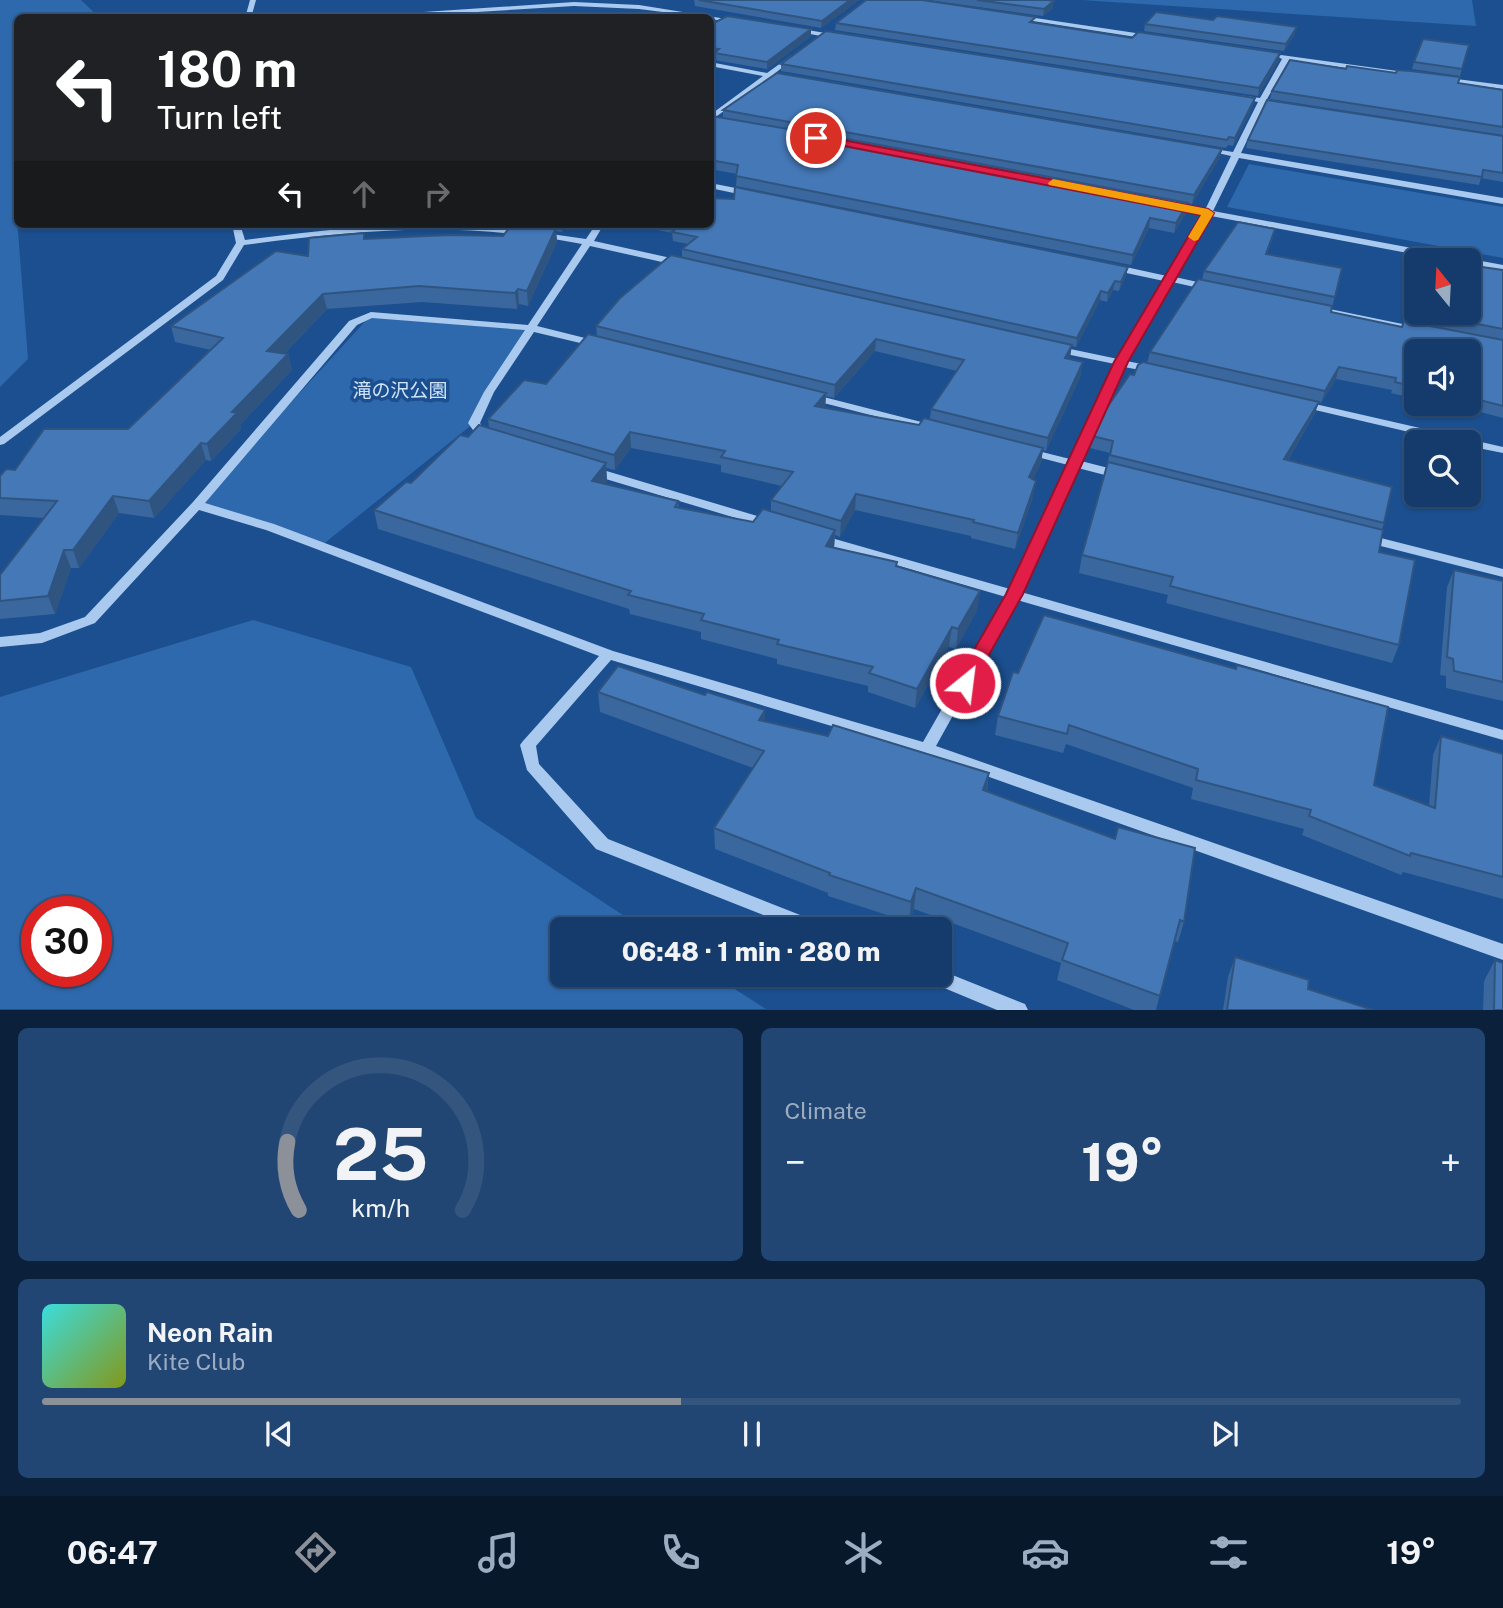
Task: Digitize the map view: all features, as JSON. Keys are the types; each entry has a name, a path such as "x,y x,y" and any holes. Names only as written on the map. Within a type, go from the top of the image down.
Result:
{"street":[{"path":"402,14 528,3 639,7 689,14"},
{"path":"714,18 746,22"},
{"path":"1016,18 1161,39"},
{"path":"812,43 832,28"},
{"path":"785,29 850,39"},
{"path":"714,117 802,51"},
{"path":"1275,56 1424,76"},
{"path":"927,750 1014,594 1121,362 1208,213 1262,101 1287,57"},
{"path":"714,65 796,80"},
{"path":"1437,78 1503,87"},
{"path":"1235,97 1287,105"},
{"path":"714,121 724,122"},
{"path":"1197,148 1503,201"},
{"path":"714,186 765,196"},
{"path":"1167,205 1404,249"},
{"path":"0,442 220,278 241,243 237,228"},
{"path":"241,243 339,230 378,228"},
{"path":"501,228 587,242 694,266"},
{"path":"497,442 484,438 474,423 489,392 597,228"},
{"path":"1481,264 1503,268"},
{"path":"1102,265 1223,290"},
{"path":"1303,306 1423,331"},
{"path":"0,642 42,638 90,620 197,505 353,323 371,315 532,328 613,348"},
{"path":"1042,345 1160,371"},
{"path":"803,395 939,429"},
{"path":"1292,401 1503,450"},
{"path":"1007,446 1128,477"},
{"path":"575,465 782,527"},
{"path":"197,505 270,527 608,654 927,750 1503,952"},
{"path":"808,535 1503,735"},
{"path":"1356,535 1503,573"},
{"path":"608,654 528,745 532,766 602,844 787,917"},
{"path":"952,983 1019,1010"}],"green space":[{"path":"0,0 81,0 96,14 14,14 14,228 18,228 28,359 0,387"},
{"path":"1081,0 1472,0 1476,26"},
{"path":"1249,164 1503,207 1503,258 1481,254 1481,248 1449,248 1227,207"},
{"name":"滝の沢公園","path":"371,315 532,328 474,423 321,546 197,505"},
{"path":"253,620 411,667 476,818 626,917 550,917 550,987 732,987 766,1009 0,1009 0,697"}],"building":[{"path":"699,0 850,0 822,21"},
{"path":"866,0 922,0 1036,17 1030,22 1132,38 1138,32 1280,53 1259,88 836,23"},
{"path":"977,0 1048,0 1054,1 1044,9"},
{"path":"1156,12 1213,20 1217,16 1297,27 1286,44 1145,24"},
{"path":"727,16 811,29 767,62 714,53 719,49 714,48 714,23"},
{"path":"826,31 1255,98 1235,138 1229,137 1227,140 781,64"},
{"path":"1423,39 1469,45 1462,69 1414,62"},
{"path":"1290,60 1346,69 1347,66 1396,73 1397,70 1460,77 1458,83 1503,90 1503,127 1272,91"},
{"path":"777,73 1222,149 1194,195 723,110"},
{"path":"1267,100 1503,136 1503,173 1483,170 1482,177 1248,140"},
{"path":"714,116 1188,203 1176,223 1150,218 1133,255 736,176 738,165 714,161"},
{"path":"735,187 1128,267 1121,282 1115,281 1108,293 1101,291 1077,338 682,249 697,237 672,232 677,228 714,228 714,198 734,199"},
{"path":"1238,222 1275,229 1266,254 1342,268 1335,297 1204,271"},
{"path":"509,228 556,228 527,291 518,289 515,293 419,286 323,294 267,351 288,354 232,412 237,413 207,444 201,443 149,501 113,496 73,550 64,550 48,596 0,601 0,575 57,501 0,498 0,476 6,469 15,470 44,429 128,429 223,338 171,326 276,251 308,256 309,238 364,233 364,239 449,235 503,236"},
{"path":"671,255 1072,345 1065,358 1083,362 1048,438 931,409 964,360 876,339 835,385 596,326 620,298"},
{"path":"1481,267 1503,270 1503,329 1481,325"},
{"path":"1198,279 1332,306 1331,312 1402,327 1404,321 1404,326 1430,326 1503,340 1503,406 1481,400 1481,339 1404,339 1404,384 1395,382 1396,378 1339,367 1325,391 1150,352"},
{"path":"588,334 826,393 815,406 919,425 924,418 1043,448 1029,477 1036,481 1018,533 973,522 974,520 856,494 841,521 771,500 793,472 721,457 725,451 630,432 614,455 488,419 524,380 546,384"},
{"path":"1143,362 1319,402 1284,459 1392,487 1384,523 1110,455 1113,441 1092,436 1102,415 1130,374 1134,375 1138,365"},
{"path":"479,425 606,463 592,481 678,501 675,507 753,522 763,509 835,530 826,546 897,562 896,566 980,591 958,629 952,627 917,689 869,673 873,667 777,644 779,640 701,620 704,614 628,595 631,591 374,510 406,482 411,483 460,435 468,437"},
{"path":"1108,462 1383,530 1379,552 1415,560 1399,645 1170,586 1173,577 1082,555"},
{"path":"1454,570 1503,581 1503,682 1454,671 1453,659 1447,657"},
{"path":"1044,615 1236,669 1237,665 1388,707 1374,785 1435,808 1441,736 1503,754 1503,877 1411,853 1410,856 1309,816 1311,810 1196,780 1198,769 1069,725 1067,734 998,716 1013,672 1018,673"},
{"path":"618,666 705,695 707,692 765,710 759,720 828,736 833,725 989,773 983,790 1115,839 1118,827 1195,848 1184,922 1180,920 1160,996 1062,960 1068,943 916,888 911,902 829,875 830,873 714,828 764,751 598,692"},
{"path":"1235,957 1309,980 1308,989 1373,1010 1227,1010"},
{"path":"1495,960 1503,963 1503,1010 1494,1010"}],"slow traffic":[{"path":"1053,183 1208,213 1194,237"}],"route":[{"path":"816,138 1208,213 1121,362 1014,594 965,683"}]}
